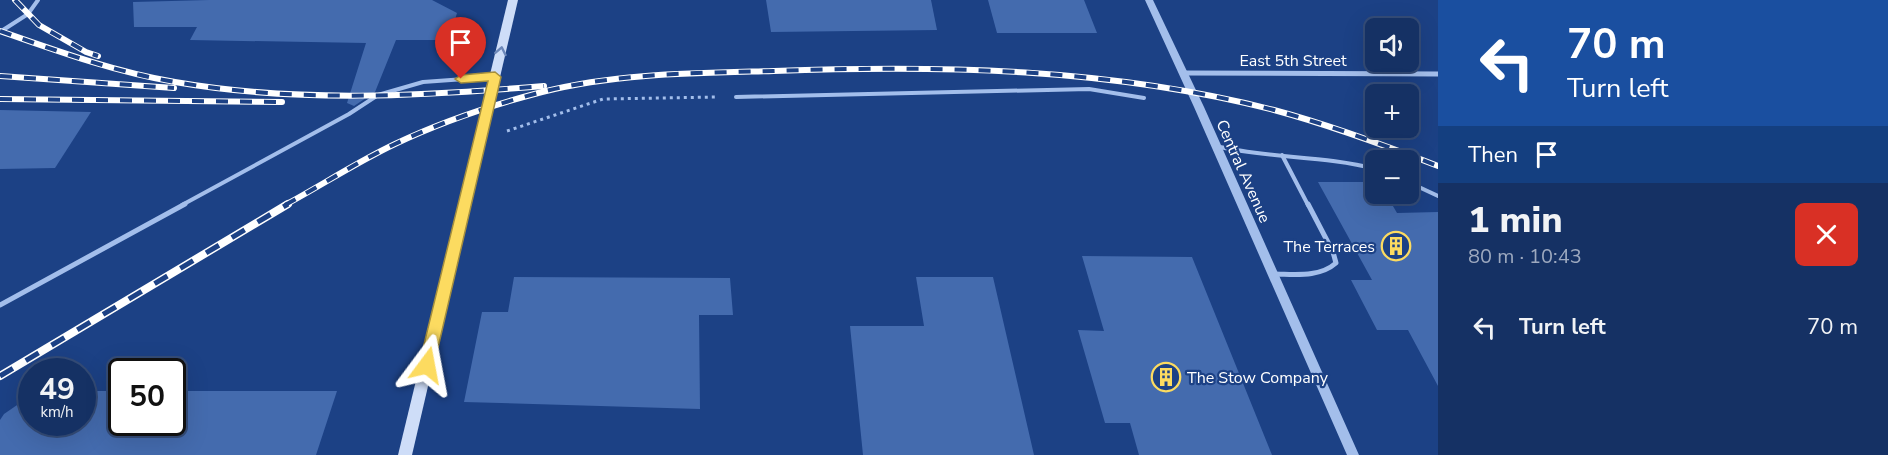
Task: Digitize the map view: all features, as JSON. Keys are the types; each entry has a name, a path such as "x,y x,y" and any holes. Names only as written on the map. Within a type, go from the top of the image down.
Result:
{"main road":[{"path":"405,455 513,0"}],"street":[{"name":"Central Avenue","path":"1149,0 1353,455"},
{"name":"East 5th Street","path":"1183,73 1438,74"}],"lane":[{"path":"0,32 28,14 38,0"},
{"path":"0,305 349,114 378,95 423,82 495,77"},
{"path":"736,96 1089,89 1144,98"},
{"path":"1216,146 1251,154 1336,159 1365,166"},
{"path":"1273,274 1320,272 1330,269 1336,263 1333,252 1282,155"},
{"path":"1419,187 1438,196"}],"path":[{"path":"480,140 603,99 736,96"}],"building":[{"path":"432,0 457,13 449,40 396,40 375,92 354,106 347,103 366,43 190,40 197,27 134,27 133,2"},
{"path":"766,0 931,0 937,30 771,32"},
{"path":"988,0 1084,0 1097,33 997,33"},
{"path":"0,110 91,112 55,168 0,169"},
{"name":"The Terraces","path":"1318,182 1365,182 1365,204 1392,204 1397,213 1438,212 1438,386 1408,330 1377,330 1351,280 1372,280"},
{"name":"The Stow Company","path":"1082,256 1192,257 1272,455 1139,455 1130,423 1105,423 1078,330 1104,331"},
{"path":"514,277 730,278 733,315 699,315 700,409 464,402 482,312 508,312"},
{"path":"916,277 993,277 1034,455 863,455 850,326 924,326"},
{"path":"96,391 108,391 108,436 186,436 186,391 337,391 316,455 0,455 0,420 4,414 18,404 18,436 96,436"}],"railway":[{"path":"15,0 39,25 86,52 98,56"},
{"path":"0,31 130,73 221,89 359,96 452,93 544,86"},
{"path":"285,205 367,158 412,136 504,103 542,92 599,81 715,72 837,69 963,70 1026,72 1150,85 1274,110 1357,136 1438,166"},
{"path":"0,76 174,88"},
{"path":"0,99 282,102"},
{"path":"0,376 288,204"}],"place":[{"name":"The Terraces","path":"1396,246"},
{"name":"The Stow Company","path":"1166,377"}],"route":[{"path":"427,365 495,77 461,79"}]}
